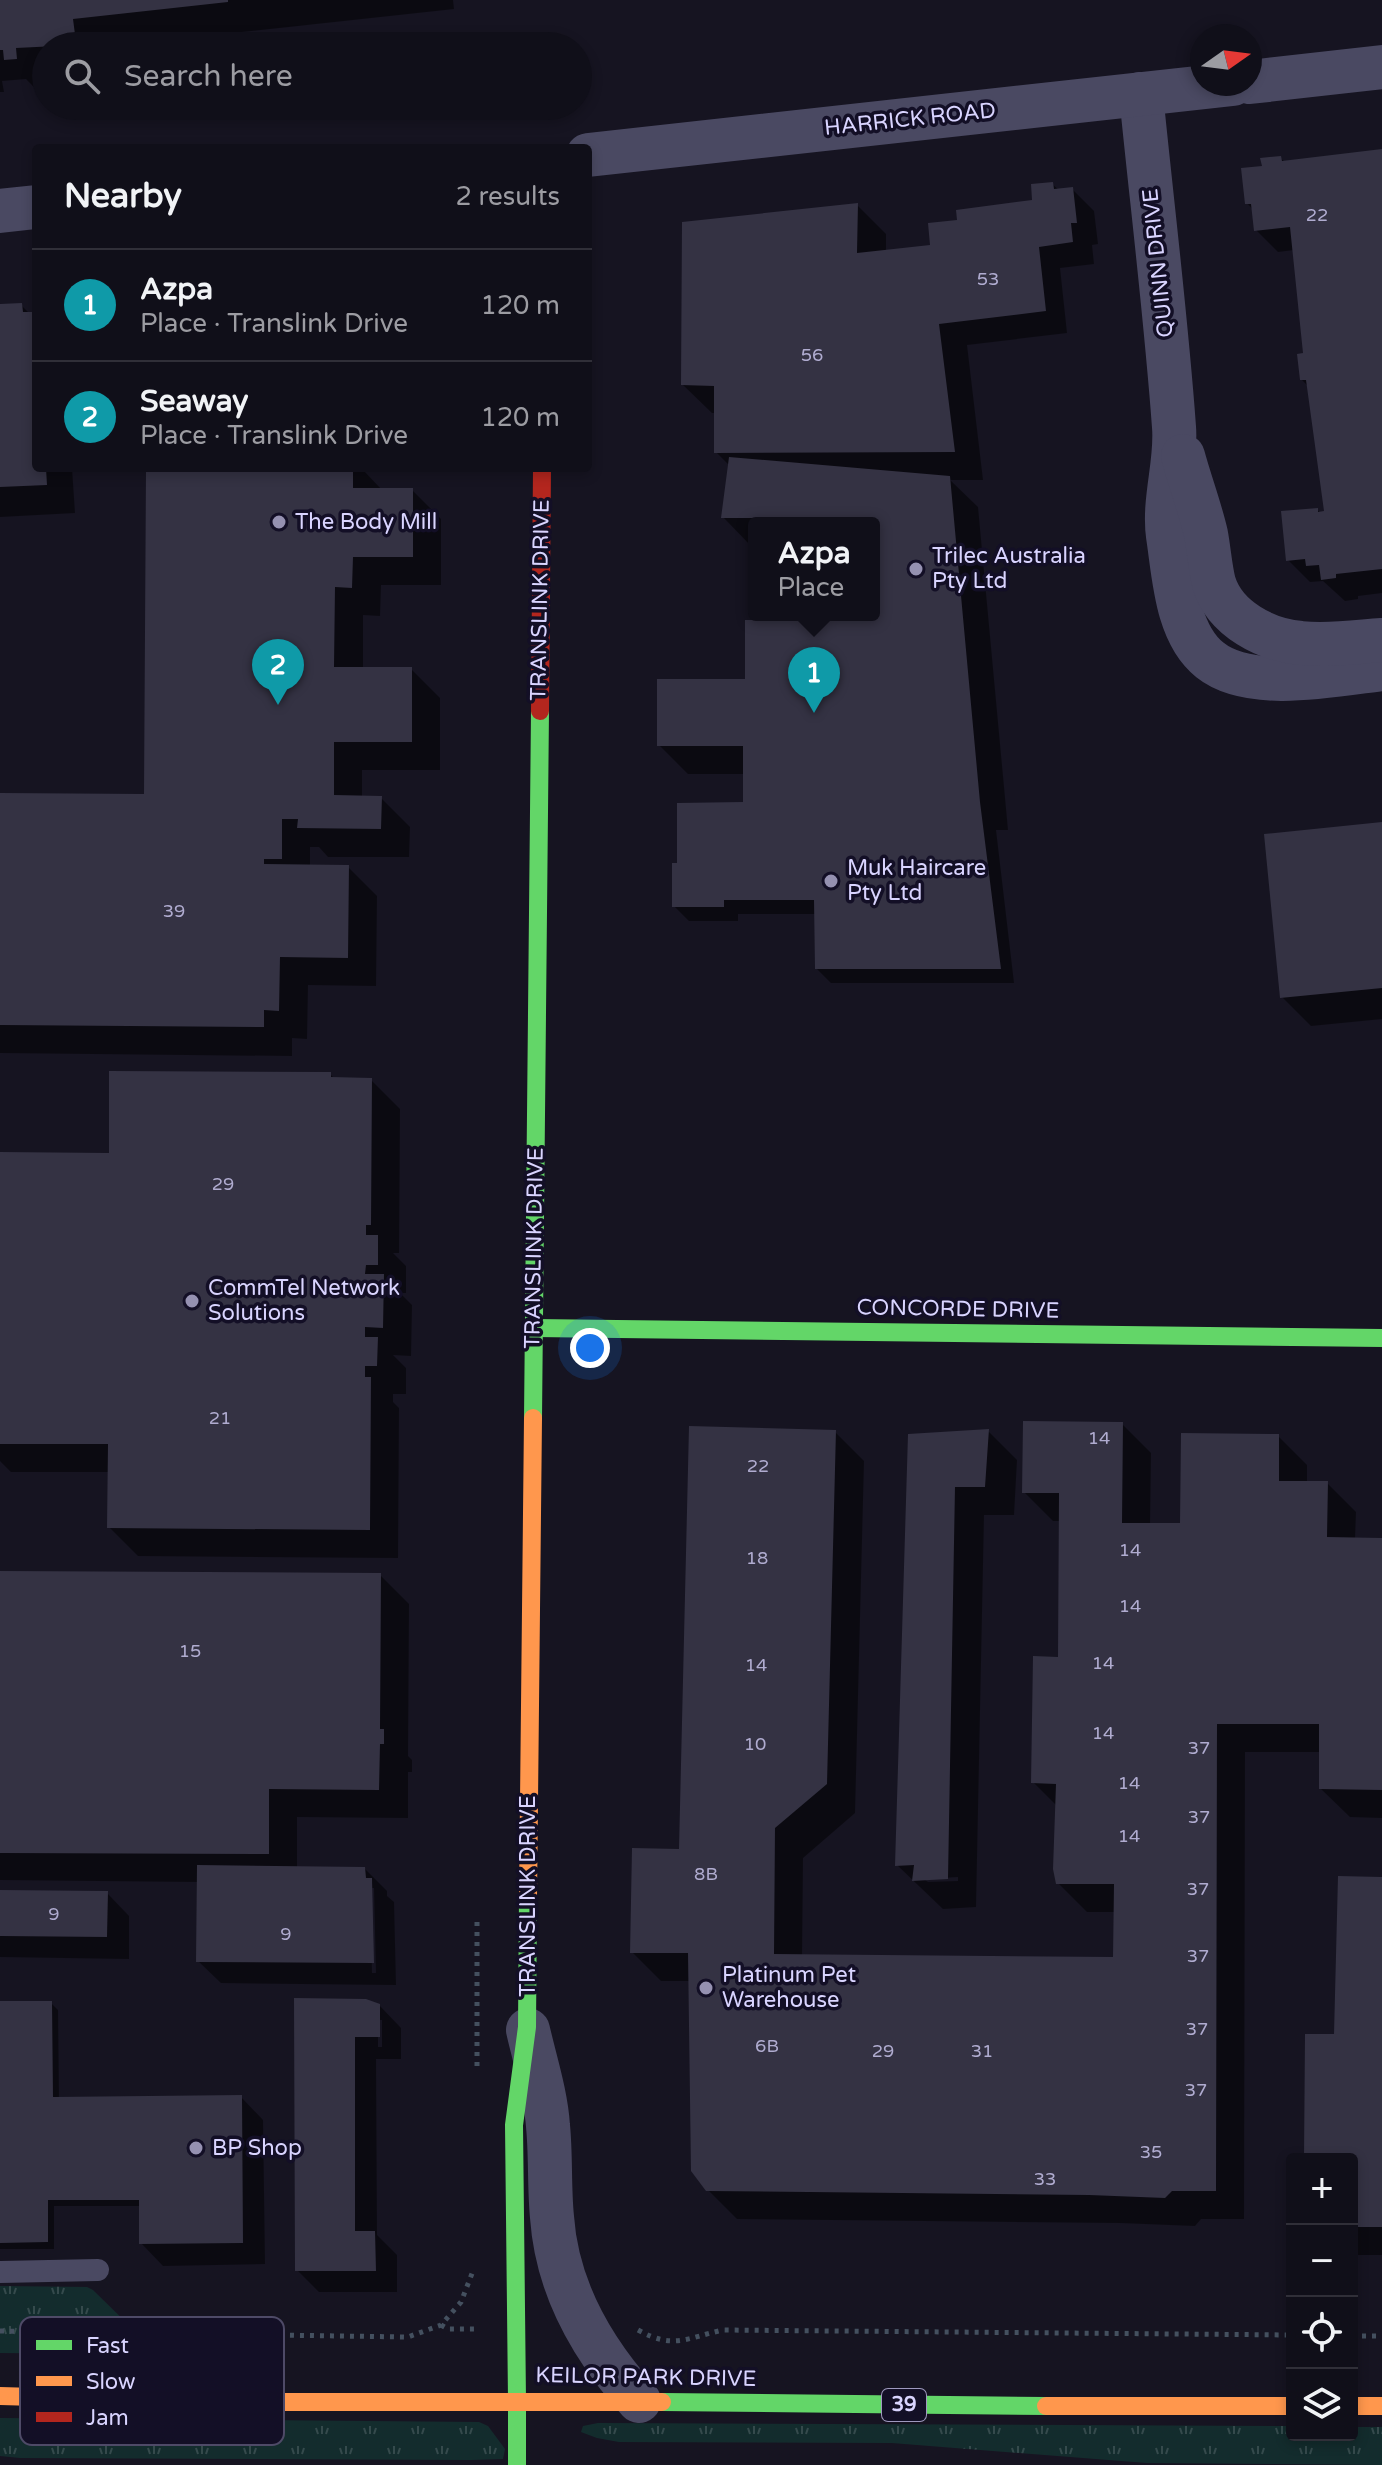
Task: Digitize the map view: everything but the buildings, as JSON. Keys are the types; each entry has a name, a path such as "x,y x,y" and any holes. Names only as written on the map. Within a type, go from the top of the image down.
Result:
{"street":[{"path":"1262,81 1382,67"},
{"name":"HARRICK ROAD","path":"592,155 1190,89"},
{"name":"QUINN DRIVE","path":"1141,94 1175,431 1167,531 1181,608 1191,637 1209,659 1228,670 1250,676 1277,678 1382,669"},
{"path":"0,211 32,207"},
{"name":"QUINN DRIVE","path":"1175,431 1205,532 1215,585 1235,615 1256,630 1279,640 1322,644 1382,640"},
{"name":"TRANSLINK DRIVE","path":"517,2465 514,2125 527,2027 542,472"},
{"name":"CONCORDE DRIVE","path":"534,1328 1382,1338"},
{"name":"TRANSLINK DRIVE","path":"527,2027 548,2122 555,2246 563,2278 584,2328 611,2370 639,2401"},
{"name":"KEILOR PARK DRIVE","path":"0,2396 20,2397"},
{"name":"KEILOR PARK DRIVE","path":"284,2402 517,2400 1286,2406"},
{"path":"1358,2406 1382,2406"}],"lane":[{"path":"0,2272 98,2270"}],"path":[{"path":"477,1920 477,2075"},
{"path":"284,2335 408,2337 441,2325 461,2302 476,2262"},
{"path":"441,2325 448,2329 516,2329"},
{"path":"584,2328 640,2330 651,2339 681,2342 723,2330 1286,2335"},
{"path":"0,2331 20,2331"},
{"path":"1358,2336 1382,2336"}],"green space":[{"path":"0,2286 87,2287 121,2317 20,2317 20,2353 0,2353"},
{"path":"0,2418 20,2418 20,2445 284,2445 284,2420 479,2422 488,2426 505,2449 503,2459 471,2460 0,2456"},
{"path":"598,2423 1286,2426 1286,2441 1358,2441 1358,2427 1382,2427 1382,2465 1147,2463 892,2443 619,2442 581,2432 583,2426"}],"traffic: fast":[{"path":"533,1418 540,711"},
{"path":"534,1328 1382,1338"},
{"path":"517,2400 514,2125 527,2027 528,1897"},
{"path":"517,2400 517,2465"},
{"path":"662,2402 1046,2406"}],"traffic: slow":[{"path":"528,1897 533,1418"},
{"path":"0,2396 20,2397"},
{"path":"284,2402 662,2402"},
{"path":"1046,2406 1286,2406"},
{"path":"1358,2406 1382,2406"}],"traffic: jam":[{"path":"540,711 542,472"}],"place":[{"name":"The Body Mill","path":"279,522"},
{"name":"Trilec Australia Pty Ltd","path":"916,569"},
{"name":"Seaway","path":"278,705"},
{"name":"Azpa","path":"814,713"},
{"name":"Muk Haircare Pty Ltd","path":"831,881"},
{"name":"CommTel Network Solutions","path":"192,1301"},
{"name":"Platinum Pet Warehouse","path":"706,1988"},
{"name":"BP Shop","path":"196,2148"}]}
